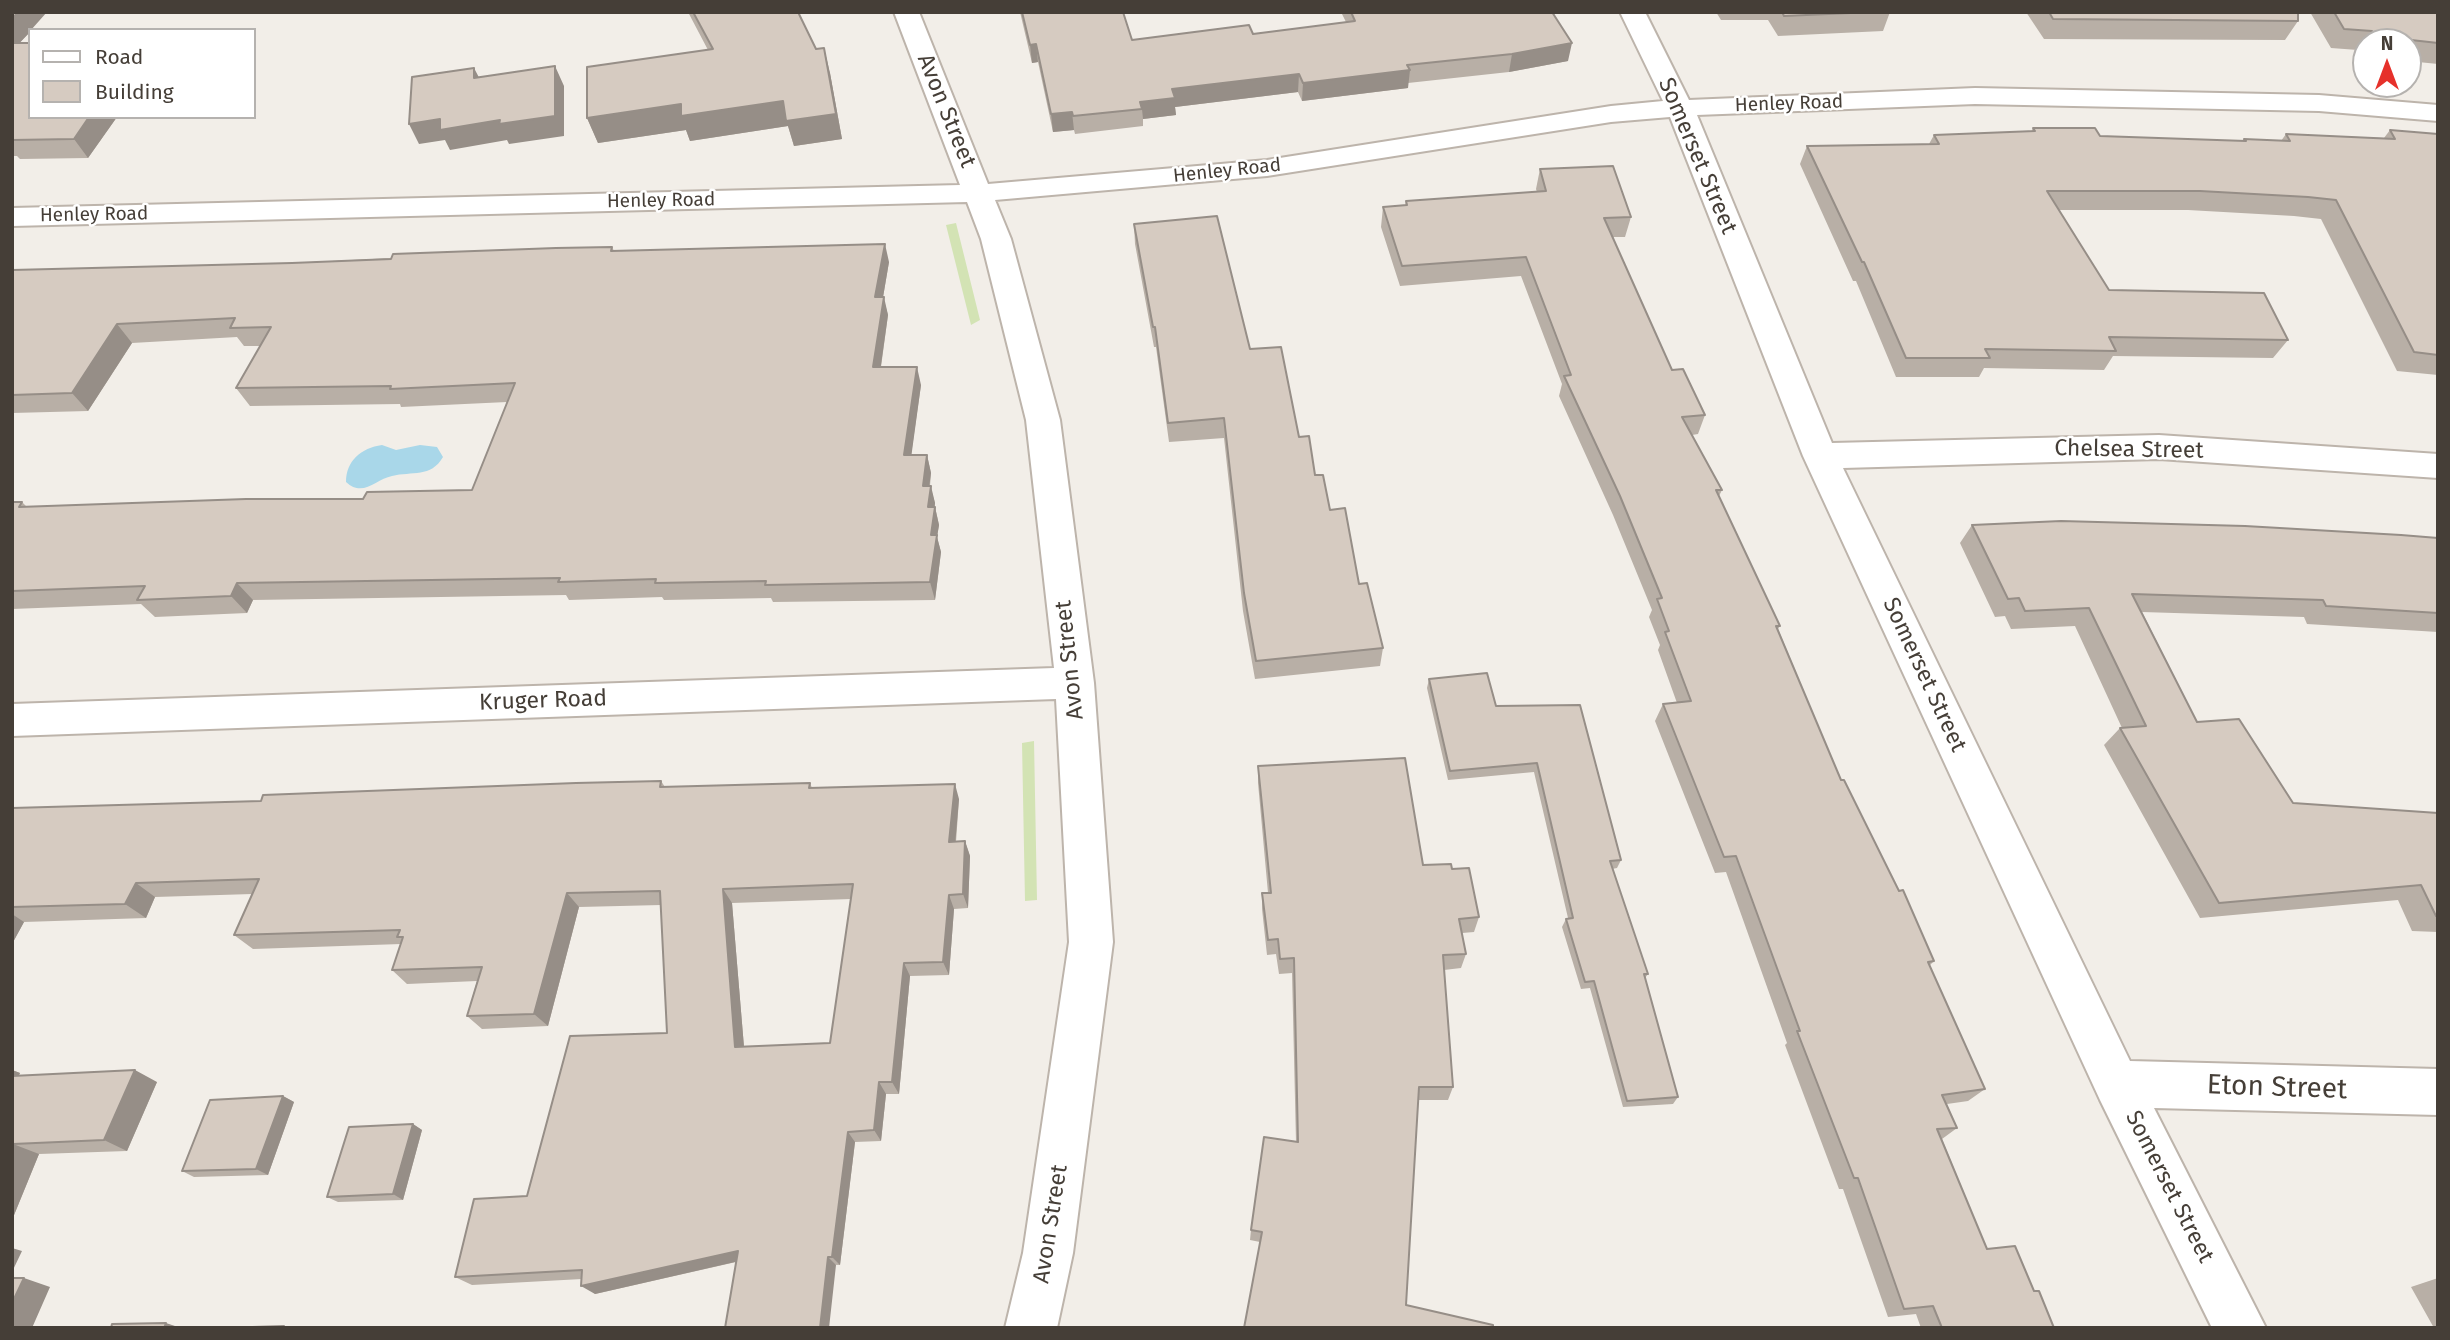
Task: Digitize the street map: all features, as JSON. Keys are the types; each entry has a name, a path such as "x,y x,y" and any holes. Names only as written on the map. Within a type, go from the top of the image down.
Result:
{"street":[{"name":"Avon Street","path":"906,12 996,239 1042,420 1075,683 1091,942 1048,1253 1031,1328"},
{"name":"Somerset Street","path":"1632,12 1679,108 1821,456 2117,1084 2240,1328"},
{"name":"Henley Road","path":"12,217 979,193 1267,168 1611,114 1679,108 1975,96 2319,103 2438,113"},
{"name":"Chelsea Street","path":"1821,456 2159,447 2438,466"},
{"name":"Kruger Road","path":"12,720 1075,683"},
{"name":"Eton Street","path":"2117,1084 2438,1092"}],"green space":[{"path":"956,223 980,320 971,325 946,225"},
{"path":"1034,741 1037,900 1025,901 1022,743"}],"water":[{"path":"382,445 396,450 420,445 437,447 443,457 427,471 392,476 364,488 346,482 349,468 356,457 361,452"}],"building":[{"path":"693,12 798,12 816,49 824,48 836,114 786,121 783,101 681,116 681,104 587,118 587,67 713,49"},
{"path":"1022,12 1123,12 1132,40 1249,25 1253,34 1355,21 1351,12 1552,12 1572,43 1512,54 1407,65 1410,70 1303,83 1299,74 1172,89 1175,98 1140,102 1142,109 1073,116 1072,112 1051,114 1036,44 1030,45"},
{"path":"1782,12 1873,12 1784,16"},
{"path":"2049,12 2298,12 2298,21 2053,19"},
{"path":"2334,12 2438,12 2438,43 2422,41 2422,28 2344,29"},
{"path":"12,43 28,43 28,119 88,119 74,139 12,140"},
{"path":"555,66 555,116 499,124 500,120 440,130 440,119 409,124 412,77 474,68 474,78"},
{"path":"2033,128 2095,128 2100,136 2246,141 2244,139 2290,141 2286,134 2395,139 2390,130 2438,134 2438,355 2414,352 2336,200 2200,191 2047,191 2109,290 2264,293 2288,340 2109,337 2116,351 1985,349 1990,358 1906,358 1864,262 1807,146 1939,144 1934,135 2035,131"},
{"path":"1613,166 1631,217 1604,218 1672,370 1683,369 1705,415 1682,417 1722,490 1716,490 1780,626 1776,626 1841,780 1844,780 1899,891 1903,890 1934,961 1928,962 1985,1089 1942,1095 1957,1128 1937,1129 1987,1249 2015,1246 2034,1291 2039,1291 2054,1328 1942,1328 1933,1306 1904,1309 1858,1178 1854,1178 1797,1031 1800,1031 1736,856 1724,857 1663,704 1691,701 1665,632 1669,631 1657,599 1662,598 1620,496 1564,376 1571,375 1526,257 1402,266 1383,207 1407,205 1406,201 1546,191 1540,169"},
{"path":"1217,216 1250,349 1281,347 1299,437 1309,436 1315,475 1323,475 1330,510 1345,508 1359,584 1367,583 1383,648 1256,661 1244,593 1224,418 1168,423 1155,327 1134,224"},
{"path":"885,244 875,297 884,297 873,367 917,367 904,455 927,455 923,486 931,486 928,507 935,507 931,535 937,535 930,582 765,585 766,581 655,583 656,579 558,582 560,578 237,583 231,596 137,600 145,586 12,591 12,502 22,502 19,507 246,499 363,499 367,492 472,490 515,383 390,389 391,386 236,388 271,327 230,328 235,318 117,324 72,393 12,395 12,270 391,259 393,254 556,248 612,247 611,251"},
{"path":"2061,521 2245,526 2438,538 2438,613 2326,606 2323,600 2132,594 2197,722 2239,719 2293,803 2438,813 2438,916 2421,885 2219,903 2120,728 2146,726 2089,608 2025,611 2019,598 2008,599 1972,525"},
{"path":"1487,673 1496,706 1580,705 1621,860 1610,861 1648,974 1644,974 1678,1097 1627,1101 1594,981 1585,982 1566,919 1573,918 1537,763 1450,771 1429,679"},
{"path":"1405,758 1423,865 1451,864 1452,869 1469,868 1479,917 1459,919 1466,954 1443,955 1453,1087 1419,1087 1406,1305 1493,1325 1493,1328 1244,1328 1262,1232 1251,1230 1264,1137 1298,1142 1294,958 1280,959 1278,939 1268,940 1262,893 1271,893 1258,766"},
{"path":"661,781 660,787 810,783 809,788 955,784 949,842 965,841 963,894 949,895 943,962 904,963 892,1082 879,1082 874,1130 848,1132 832,1257 828,1257 820,1328 725,1328 738,1251 581,1286 582,1270 455,1277 474,1199 527,1196 570,1036 667,1033 660,891 567,893 534,1014 467,1016 482,967 392,970 403,937 397,937 400,930 234,935 259,879 136,883 125,904 12,907 12,808 261,801 263,795","holes":["853,884 830,1043 735,1047 723,889"]},
{"path":"135,1070 104,1140 12,1146 12,1076"},
{"path":"283,1096 256,1169 182,1171 210,1100"},
{"path":"413,1124 393,1194 327,1197 349,1127"},
{"path":"12,1278 24,1278 12,1303"},
{"path":"166,1323 164,1328 111,1328 112,1324"},
{"path":"284,1326 283,1328 221,1328"}]}
